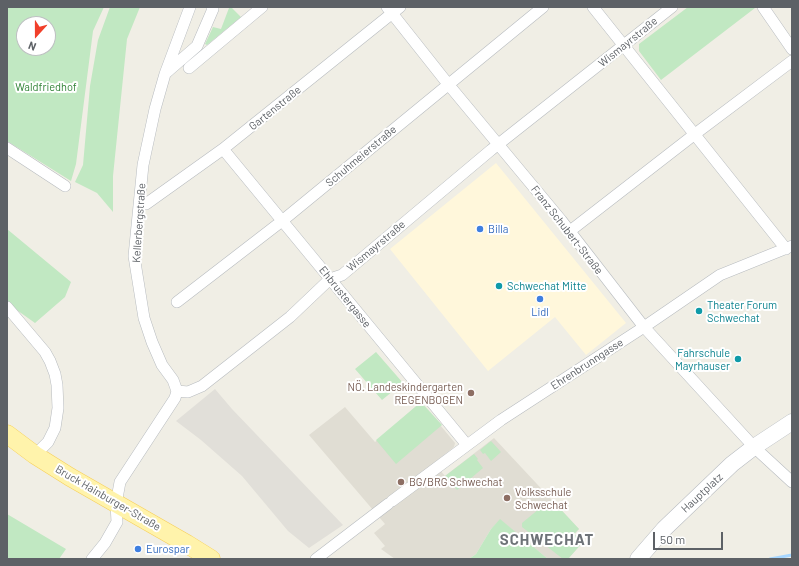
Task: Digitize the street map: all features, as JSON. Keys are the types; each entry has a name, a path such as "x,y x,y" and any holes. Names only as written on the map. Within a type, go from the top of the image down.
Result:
{"main road":[{"name":"Hauptplatz","path":"638,559 664,529 732,464 754,447 792,422"},
{"name":"Bruck Hainburger-Straße","path":"7,434 35,455 211,559"}],"street":[{"name":"Kellerbergstraße","path":"177,391 173,380 162,365 144,318 134,256 143,165 155,109 165,74 190,7"},
{"path":"165,74 197,46 214,9 212,7"},
{"path":"189,68 262,7"},
{"name":"Schuhmeierstraße","path":"177,302 282,221 543,7"},
{"path":"593,7 789,248"},
{"name":"Wismayrstraße","path":"177,391 188,392 202,386 290,317 330,279 342,275 498,144 672,7"},
{"path":"764,7 792,49"},
{"name":"Franz Schubert-Straße","path":"393,9 448,84 570,231 644,327 754,447 792,482"},
{"name":"Gartenstraße","path":"146,204 223,149 393,9"},
{"path":"570,231 792,61"},
{"path":"7,148 65,186"},
{"name":"Ehbrustergasse","path":"223,149 467,444"},
{"name":"Ehrenbrunngasse","path":"316,559 467,444 501,420 644,327 720,275 789,248"},
{"path":"7,307 45,352 55,374 58,408 55,428 48,442 35,455"},
{"path":"92,559 105,543 117,522 116,504 120,482 175,398 177,391"}],"shaded area":[{"path":"496,163 626,323 586,355 555,317 488,371 390,249"},
{"path":"215,389 232,409 343,525 309,548 288,531 242,476 201,440 176,421"},
{"name":"BG/BRG Schwechat","path":"421,402 455,443 454,447 434,463 445,476 494,438 579,529 574,534 583,542 568,559 548,559 500,520 491,529 476,554 469,559 395,559 381,549 385,546 374,533 385,524 309,435 345,407 375,442"}],"green space":[{"name":"Waldfriedhof","path":"7,7 104,7 93,31 76,164 71,181 7,141"},
{"path":"110,7 140,7 127,39 113,176 113,212 97,193 75,182 83,165 90,86 98,40"},
{"path":"231,7 241,17 207,45 205,44 213,27 221,29 229,8"},
{"path":"688,7 755,8 661,80 639,51 639,44"},
{"path":"7,229 71,282 65,297 35,323 7,303"},
{"path":"376,352 403,383 382,400 355,369"},
{"path":"421,402 442,425 396,464 376,440"},
{"path":"491,441 501,452 491,461 485,453 483,454 480,450"},
{"path":"474,454 483,468 457,490 445,476"},
{"path":"552,500 579,529 574,534 583,542 568,559 563,559 522,527 522,523"},
{"path":"7,514 66,549 59,559 7,559"},
{"path":"500,519 548,559 469,559 476,554 491,529"}],"waterway":[{"path":"770,559 792,555"}],"place":[{"name":"Billa","path":"480,229"},
{"name":"Schwechat Mitte","path":"499,286"},
{"name":"Lidl","path":"540,299"},
{"name":"Theater Forum Schwechat","path":"699,311"},
{"name":"Fahrschule Mayrhauser","path":"738,359"},
{"name":"NÖ. Landeskindergarten REGENBOGEN","path":"471,393"},
{"name":"BG/BRG Schwechat","path":"401,482"},
{"name":"Volksschule Schwechat","path":"507,498"},
{"name":"Eurospar","path":"138,549"}],"district":[{"name":"SCHWECHAT","path":"547,540"}]}
